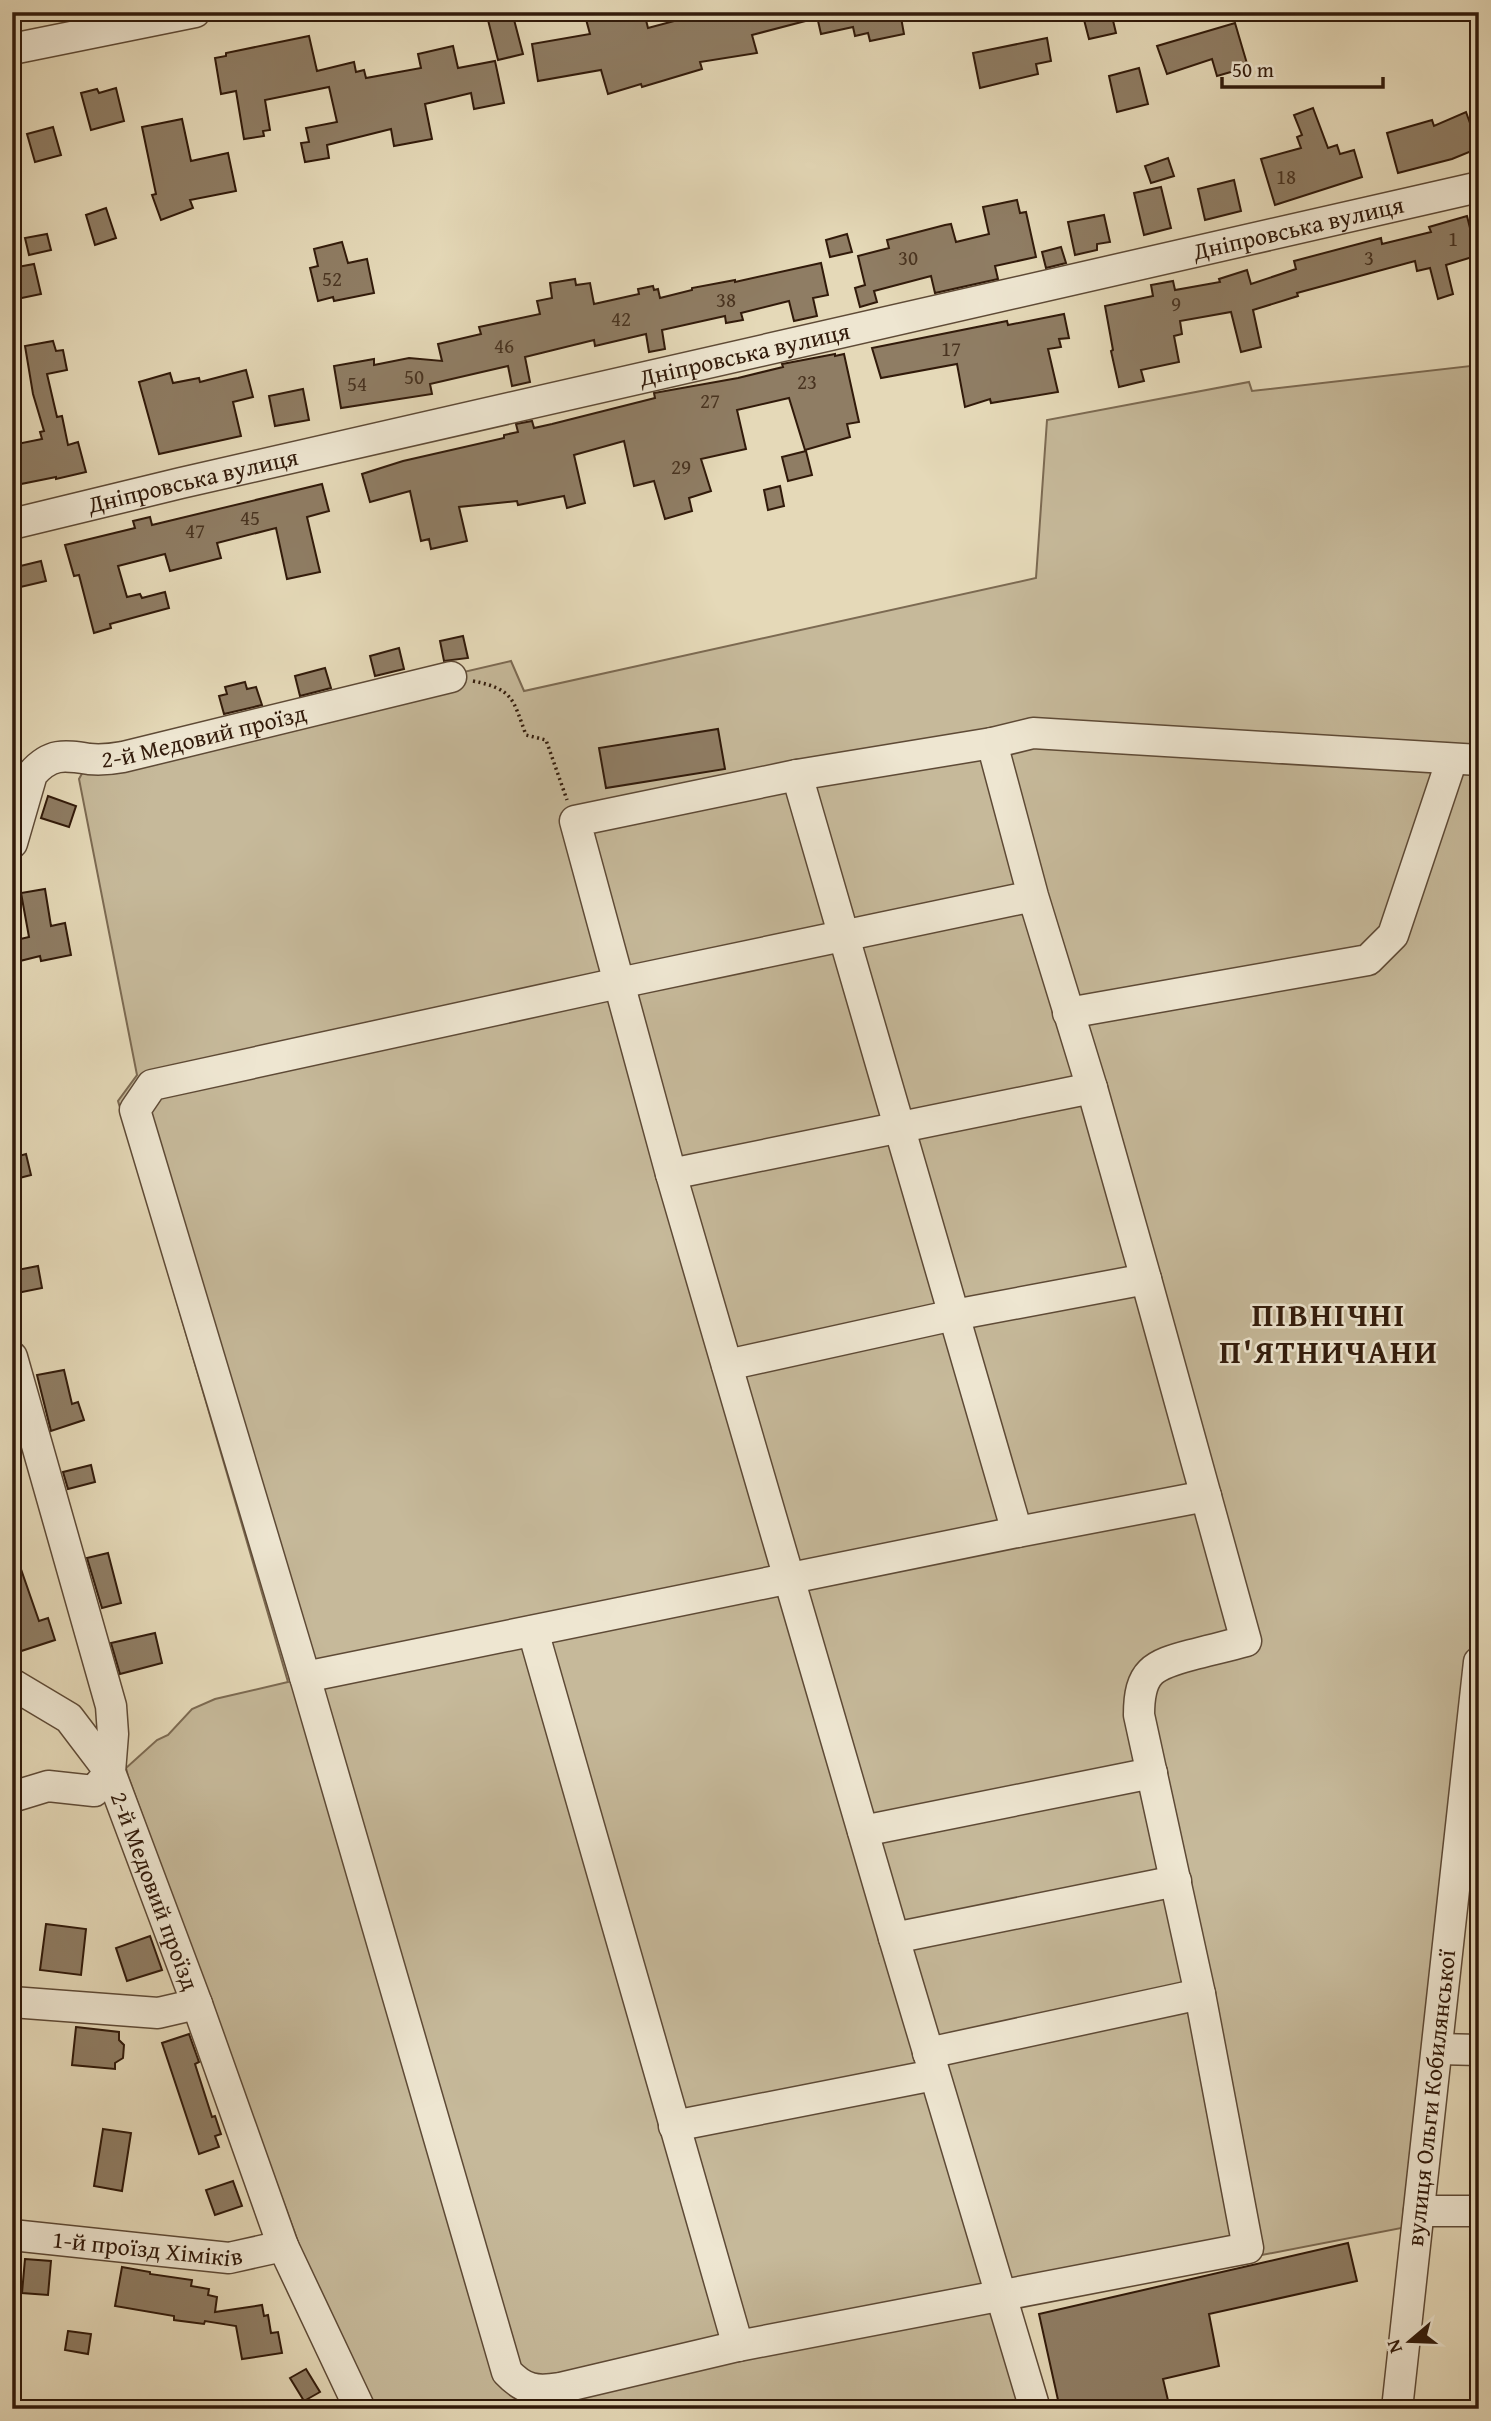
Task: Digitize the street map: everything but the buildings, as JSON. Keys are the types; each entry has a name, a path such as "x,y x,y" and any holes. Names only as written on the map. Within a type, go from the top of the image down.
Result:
{"street":[{"path":"12,49 195,12"},
{"name":"Дніпровська вулиця","path":"12,524 1479,187"},
{"name":"2-й Медовий проїзд","path":"12,843 32,774 38,766 59,756 108,759 123,757 451,677"},
{"path":"1035,2409 931,2064 671,1174 575,821 797,775 992,743 1033,733 1465,760 1394,935 1368,960 1068,1013"},
{"path":"992,743 1033,897 1092,1088 1246,1641 1161,1663 1149,1674 1139,1700 1139,1714 1200,1994 1248,2248 738,2346 545,2390 518,2384 507,2371 305,1677 135,1110 152,1085 619,983 1033,897"},
{"path":"797,775 1017,1532"},
{"path":"671,1174 1092,1088"},
{"path":"727,1365 954,1315 1146,1279"},
{"name":"2-й Медовий проїзд","path":"12,1357 111,1706 113,1734 110,1772 197,2004 283,2246 360,2409"},
{"path":"305,1677 1206,1496"},
{"path":"533,1631 738,2346"},
{"name":"вулиця Ольги Кобилянської","path":"1390,2403 1419,2211 1479,1662"},
{"path":"12,1684 69,1718 110,1772 94,1791 48,1786 12,1797"},
{"path":"863,1831 1152,1773"},
{"path":"894,1938 1176,1881"},
{"path":"674,2126 931,2064 1200,1994"},
{"path":"12,2002 158,2013 197,2004"},
{"path":"1438,2049 1479,2050"},
{"path":"1419,2211 1479,2211"},
{"name":"1-й проїзд Хіміків","path":"12,2235 229,2258 283,2246"}],"path":[{"path":"451,677 496,685 513,699 526,735 547,740 575,821"}],"shaded area":[{"path":"1479,365 1479,1662 1417,2225 1035,2299 1018,2310 1046,2409 373,2409 301,2250 126,1768 157,1740 168,1735 192,1709 215,1699 288,1682 118,1101 137,1075 79,779 90,759 511,661 524,691 1036,578 1047,420 1249,382 1252,391"}],"district":[{"name":"ПІВНІЧНІ П'ЯТНИЧАНИ","path":"1329,1334"}]}
